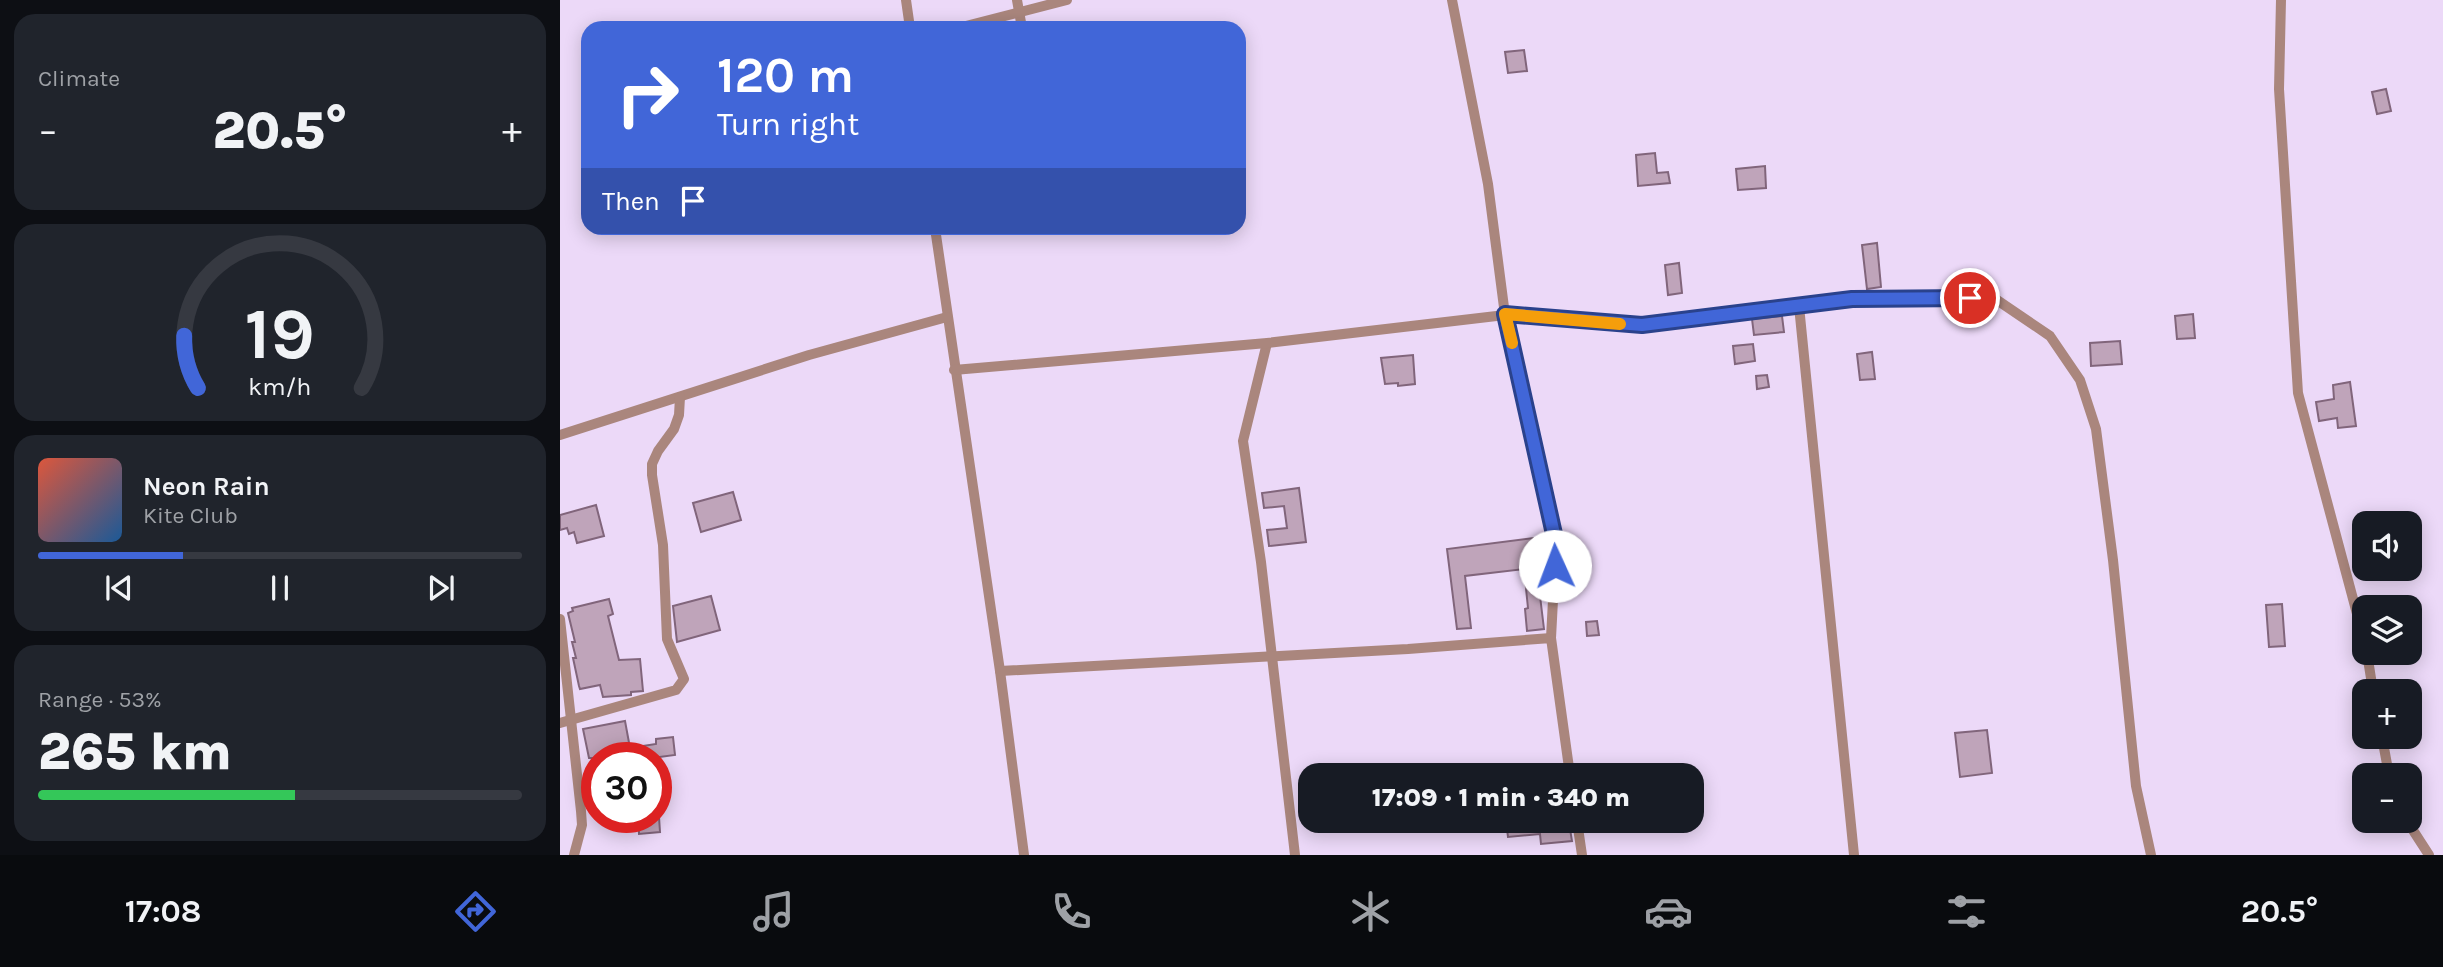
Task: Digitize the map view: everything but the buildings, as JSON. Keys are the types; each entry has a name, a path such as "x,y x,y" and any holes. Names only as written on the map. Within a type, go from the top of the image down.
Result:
{"street":[{"path":"906,0 909,21"},
{"path":"1017,0 1020,21"},
{"path":"988,21 1067,0"},
{"path":"1452,0 1488,184 1505,314 1556,543 1550,638 1568,763"},
{"path":"2281,0 2279,89 2298,393 2352,595"},
{"path":"936,235 1000,671 1024,855"},
{"path":"954,370 1267,343 1505,314 1642,325 1852,299 1994,298 2050,336 2080,380 2096,429 2113,560 2136,786 2151,855"},
{"path":"1799,306 1854,855"},
{"path":"560,435 809,355 947,317"},
{"path":"1267,343 1243,441 1261,562 1295,855"},
{"path":"565,721 676,690 684,679 667,639 663,545 652,475 652,464 658,451 674,429 680,397"},
{"path":"560,619 565,721 582,825 574,855"},
{"path":"1000,671 1271,657 1550,638"},
{"path":"1579,833 1582,855"},
{"path":"2415,833 2429,855"}],"slow traffic":[{"path":"1512,343 1505,314 1620,324"}],"route":[{"path":"1555,566 1556,543 1505,314 1642,325 1852,299 1970,298"}]}
